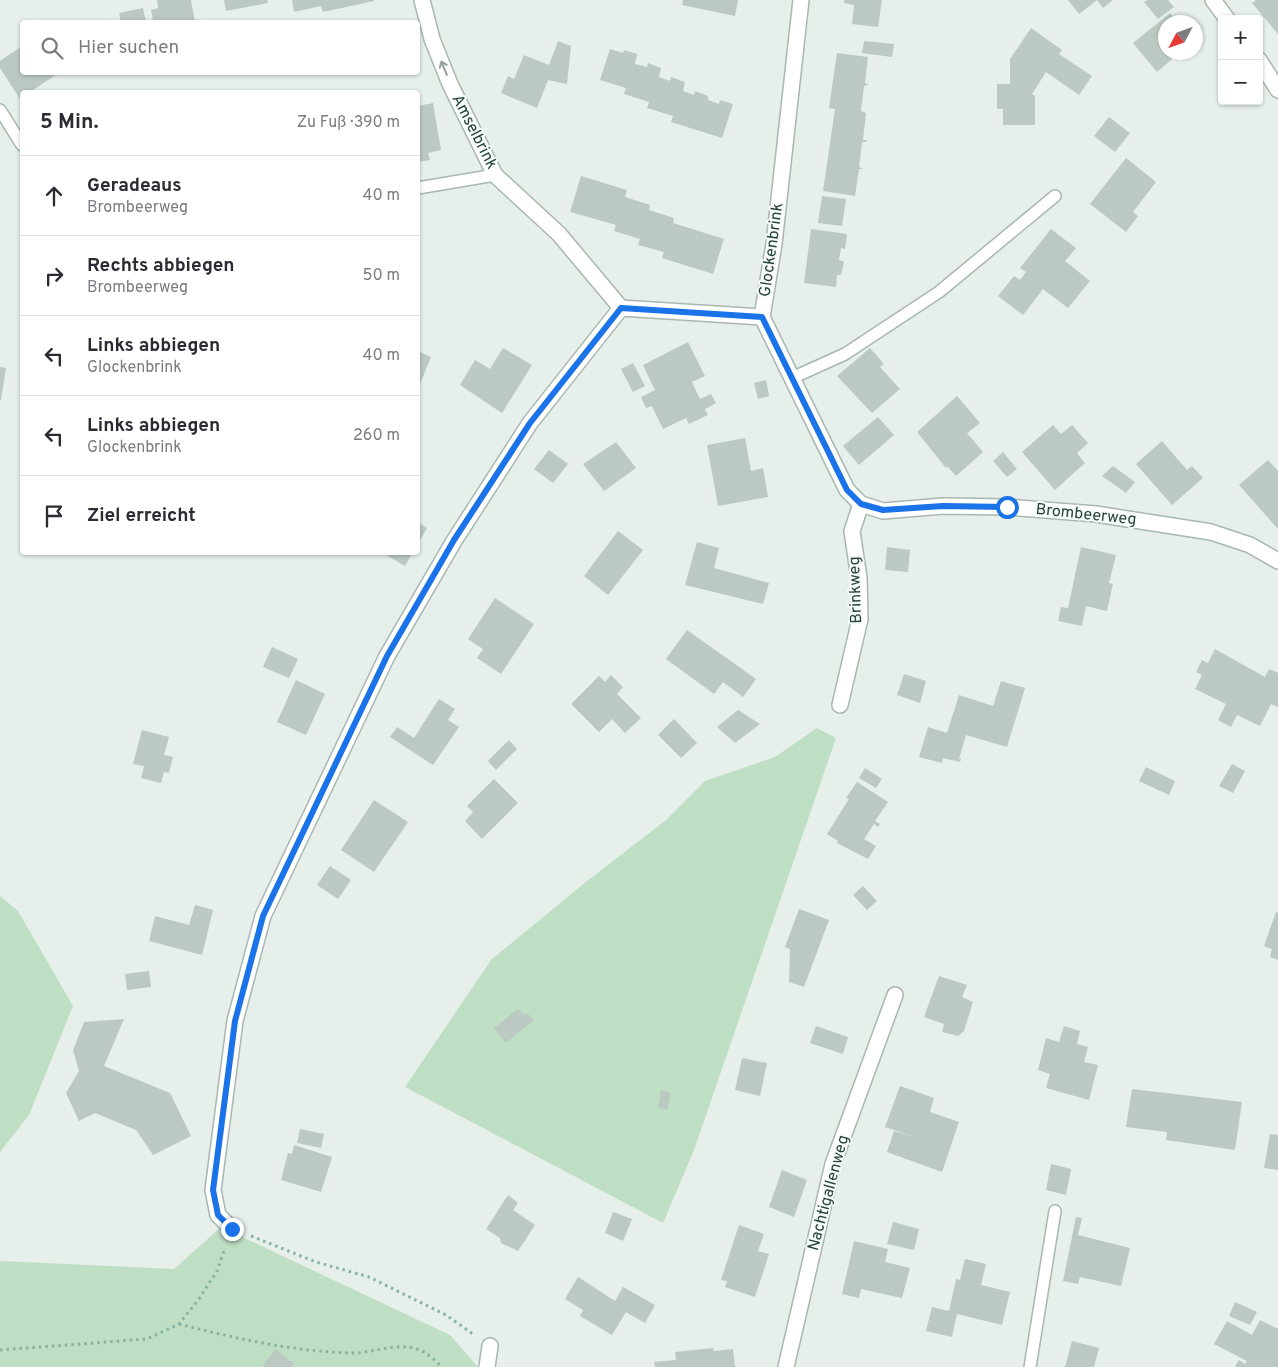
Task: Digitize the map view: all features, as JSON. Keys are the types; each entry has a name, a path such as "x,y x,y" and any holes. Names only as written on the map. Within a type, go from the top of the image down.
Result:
{"street":[{"name":"Amselbrink","path":"422,0 432,40 450,84 495,175 559,234 621,308"},
{"name":"Glockenbrink","path":"621,308 762,317 774,244 801,0"},
{"path":"1213,0 1225,15"},
{"path":"1263,66 1278,90"},
{"path":"232,1229 218,1215 213,1190 235,1021 263,916 387,656 454,540 530,423 621,308"},
{"path":"762,317 847,490 861,504"},
{"name":"Brombeerweg","path":"861,504 883,510 952,506 1007,507 1096,514 1211,532 1250,545 1278,561"},
{"name":"Brinkweg","path":"840,705 860,619 859,578 852,531 861,504"},
{"name":"Nachtigallenweg","path":"786,1367 833,1164 895,995"},
{"path":"487,1367 490,1346"}],"lane":[{"path":"0,110 20,142"},
{"path":"420,188 495,175"},
{"path":"792,378 845,354 939,292 1056,196"},
{"path":"1030,1367 1055,1212"}],"path":[{"path":"0,1350 147,1339 179,1324 199,1299 217,1271 232,1229 316,1262 369,1277 446,1316 490,1346"},
{"path":"179,1324 211,1332 323,1352 352,1353 417,1348 442,1367"}],"green space":[{"path":"817,728 836,738 694,1150 663,1223 405,1087 491,960 582,885 666,820 705,781 775,757"},
{"path":"0,896 18,911 73,1006 29,1115 0,1152"},
{"path":"221,1227 450,1335 478,1367 0,1367 0,1261 174,1269"}],"building":[{"path":"157,0 191,0 195,20 153,20 151,10 158,8"},
{"path":"224,0 267,0 268,3 226,11"},
{"path":"292,0 374,1 323,12 321,6 294,12"},
{"path":"683,0 738,0 735,16 682,5"},
{"path":"844,0 882,0 878,27 852,24 854,5 844,3"},
{"path":"1068,0 1097,0 1079,14"},
{"path":"1097,0 1113,0 1103,8"},
{"path":"1147,0 1168,0 1174,7 1163,15 1158,15 1158,19 1144,2"},
{"path":"1256,0 1278,0 1278,34 1263,15 1252,3"},
{"path":"143,8 146,20 121,20 119,13"},
{"path":"1158,23 1158,60 1171,60 1157,72 1133,43"},
{"path":"1031,28 1062,50 1059,54 1092,76 1079,95 1046,72 1032,94 1035,96 1035,125 1003,125 1003,109 997,109 997,84 1010,84 1010,59"},
{"path":"558,41 571,46 567,84 548,80 537,108 501,93 508,76 514,79 524,55 549,65"},
{"path":"864,41 894,44 892,57 862,53"},
{"path":"20,47 20,75 56,75 33,90 20,90 20,99 0,68 0,61"},
{"path":"610,49 623,53 624,50 637,54 635,64 647,67 648,63 661,68 659,77 670,81 671,77 685,82 683,91 694,95 695,91 708,96 708,100 719,104 720,100 733,104 722,138 671,122 673,116 647,108 649,102 624,94 626,88 600,80"},
{"path":"837,53 868,57 865,83 869,85 864,86 861,111 866,113 863,140 867,140 862,142 859,167 863,169 859,169 855,196 823,191 835,109 829,108"},
{"path":"433,103 441,150 428,153 430,160 420,162 420,106"},
{"path":"1109,117 1130,133 1115,152 1094,136"},
{"path":"1126,158 1156,182 1133,212 1138,216 1126,232 1090,204"},
{"path":"581,176 627,190 625,197 650,205 649,210 674,218 673,223 724,239 713,274 662,258 664,252 638,245 640,239 614,231 616,225 570,212"},
{"path":"822,196 846,199 842,226 818,223"},
{"path":"811,229 847,234 845,249 841,248 839,260 844,262 841,275 837,275 836,287 804,283"},
{"path":"1051,229 1076,248 1065,261 1090,281 1068,308 1043,289 1023,315 998,296 1014,276 1020,280 1026,272 1020,268"},
{"path":"688,342 705,376 692,382 700,399 711,394 716,403 705,409 708,415 689,424 686,418 663,429 652,406 646,408 641,397 655,390 643,365"},
{"path":"503,348 532,365 502,413 460,385 475,360 490,369"},
{"path":"870,348 884,364 880,367 900,389 872,413 837,376"},
{"path":"420,352 431,357 420,384"},
{"path":"633,363 645,386 633,392 621,369"},
{"path":"0,367 6,368 1,400 0,400"},
{"path":"766,380 769,396 758,399 754,383"},
{"path":"957,396 980,423 967,433 983,452 956,476 947,466 946,468 917,432"},
{"path":"878,417 894,435 859,465 843,446"},
{"path":"1053,425 1061,434 1072,425 1088,443 1077,453 1085,463 1055,490 1022,452"},
{"path":"745,438 751,471 763,468 768,497 718,506 707,445"},
{"path":"1162,441 1187,470 1192,466 1203,478 1172,505 1136,464"},
{"path":"616,442 636,468 604,491 583,464"},
{"path":"549,450 568,464 553,483 534,469"},
{"path":"1003,452 1017,469 1007,477 993,461"},
{"path":"1268,460 1278,471 1278,529 1239,485"},
{"path":"1113,466 1135,482 1126,493 1102,476"},
{"path":"420,523 427,528 420,540"},
{"path":"618,531 643,550 608,595 584,576"},
{"path":"697,542 719,548 714,568 769,583 763,604 685,585"},
{"path":"887,547 910,550 908,572 885,570"},
{"path":"1081,547 1116,555 1109,583 1113,584 1107,611 1086,606 1082,626 1058,621 1061,607 1068,608"},
{"path":"386,555 411,555 405,566"},
{"path":"495,598 534,624 501,674 477,658 483,649 468,639"},
{"path":"687,630 756,679 743,697 723,682 714,694 666,659"},
{"path":"272,647 298,659 289,678 263,667"},
{"path":"1215,649 1265,677 1269,669 1278,673 1278,707 1271,704 1260,726 1237,715 1231,727 1218,720 1226,704 1195,689 1202,675 1196,672 1202,660 1208,663"},
{"path":"904,674 926,681 920,703 897,695"},
{"path":"611,675 623,687 617,694 641,718 625,733 612,719 599,732 571,704 599,676 605,682"},
{"path":"296,680 325,694 306,735 277,722"},
{"path":"1001,681 1025,688 1007,747 966,735 959,759 961,759 960,762 943,758 942,763 919,757 928,727 947,733 959,695 993,706"},
{"path":"439,699 455,709 448,720 459,727 433,765 390,737 397,727 414,738"},
{"path":"738,710 760,724 735,743 717,727"},
{"path":"674,719 697,743 681,758 658,735"},
{"path":"142,730 169,737 164,755 173,757 169,773 164,772 161,783 141,778 144,766 133,764"},
{"path":"509,740 517,749 496,770 488,761"},
{"path":"1232,764 1245,771 1233,793 1219,786"},
{"path":"1146,767 1175,781 1169,795 1139,781"},
{"path":"865,768 882,779 876,788 859,778"},
{"path":"494,779 518,803 482,839 465,821 473,812 467,806"},
{"path":"857,782 888,802 875,821 880,824 878,827 874,824 864,839 876,846 868,859 837,843 838,841 827,834 849,799 846,798"},
{"path":"374,800 408,822 374,872 341,850"},
{"path":"330,866 351,880 338,899 317,885"},
{"path":"863,886 877,901 867,910 853,895"},
{"path":"195,905 213,910 202,955 149,941 155,916 189,925"},
{"path":"799,909 829,920 804,987 789,982 790,949 785,947"},
{"path":"1276,912 1278,913 1278,960 1270,957 1272,949 1264,946"},
{"path":"149,971 151,987 127,990 125,974"},
{"path":"939,976 967,985 962,997 973,1002 964,1031 958,1036 942,1032 944,1024 924,1017"},
{"path":"518,1009 524,1015 527,1013 534,1020 506,1043 494,1028"},
{"path":"124,1019 104,1066 170,1093 191,1136 153,1155 136,1130 95,1113 79,1121 66,1093 79,1071 73,1050 84,1022"},
{"path":"816,1026 848,1037 843,1054 810,1043"},
{"path":"1064,1026 1080,1031 1077,1044 1088,1047 1084,1062 1098,1065 1089,1100 1046,1088 1050,1074 1038,1070 1046,1038 1059,1042"},
{"path":"742,1058 767,1063 760,1096 735,1090"},
{"path":"900,1086 934,1098 930,1112 959,1122 942,1172 887,1152 894,1131 917,1138 885,1127"},
{"path":"1132,1089 1242,1102 1235,1150 1166,1140 1167,1132 1126,1127"},
{"path":"661,1090 671,1093 667,1110 658,1107"},
{"path":"300,1129 324,1134 321,1148 297,1143"},
{"path":"1270,1134 1278,1135 1278,1170 1264,1168"},
{"path":"294,1145 332,1157 321,1192 281,1180 288,1153 292,1154"},
{"path":"1051,1164 1071,1169 1066,1195 1046,1190"},
{"path":"782,1170 807,1180 794,1217 769,1207"},
{"path":"508,1195 518,1203 513,1210 535,1225 518,1251 501,1243 500,1238 486,1229"},
{"path":"613,1212 632,1219 623,1241 605,1233"},
{"path":"1076,1217 1082,1218 1078,1235 1130,1248 1121,1286 1080,1277 1078,1284 1063,1281"},
{"path":"893,1222 919,1229 914,1250 887,1244"},
{"path":"739,1225 764,1234 758,1251 769,1254 755,1297 725,1287 727,1281 721,1280"},
{"path":"854,1241 888,1249 885,1262 910,1268 902,1298 861,1289 859,1298 842,1294"},
{"path":"965,1259 986,1264 981,1285 1010,1292 1002,1325 957,1314 952,1337 926,1331 932,1307 949,1311 956,1279 960,1280"},
{"path":"578,1277 615,1301 623,1287 655,1305 645,1323 626,1312 612,1335 580,1316 583,1310 565,1299"},
{"path":"1235,1302 1257,1312 1250,1325 1229,1316"},
{"path":"1260,1320 1278,1329 1278,1367 1235,1367 1239,1360 1245,1364 1247,1361 1214,1344 1227,1321 1252,1335"},
{"path":"1072,1341 1099,1348 1094,1367 1065,1367"},
{"path":"713,1348 714,1351 733,1349 735,1367 655,1367 654,1362 676,1360 675,1352"},
{"path":"276,1349 294,1364 291,1367 265,1367 263,1365"}],"route":[{"path":"232,1229 218,1215 213,1190 235,1021 263,916 387,656 454,540 530,423 621,308 762,317 847,490 861,504 883,510 943,506 1007,507"}]}
